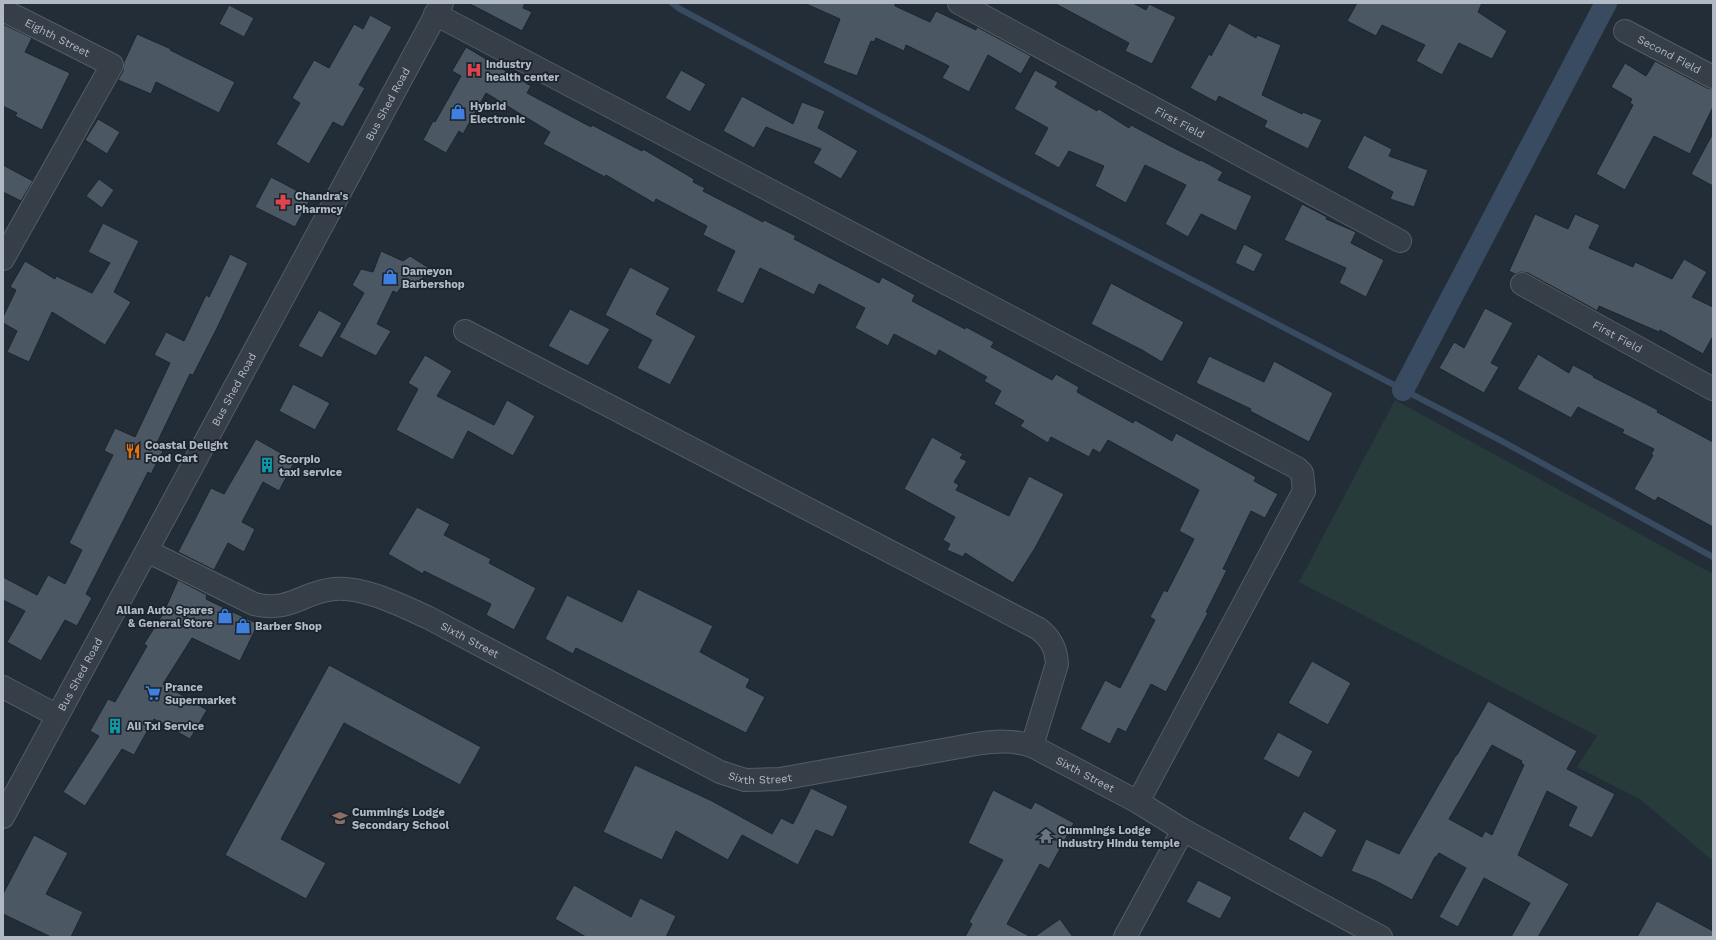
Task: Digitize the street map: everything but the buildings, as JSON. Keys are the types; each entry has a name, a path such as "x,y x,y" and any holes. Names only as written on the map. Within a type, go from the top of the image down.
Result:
{"street":[{"name":"First Field","path":"960,3 1400,241"},
{"name":"Bus Shed Road","path":"3,817 56,716 147,551 438,9"},
{"path":"438,9 1297,468 1302,473 1304,491 1138,802"},
{"name":"Eighth Street","path":"3,10 112,65 9,232"},
{"name":"Second Field","path":"1625,31 1713,77"},
{"path":"3,259 9,232"},
{"name":"First Field","path":"1522,284 1713,389"},
{"path":"465,331 1039,629 1047,635 1056,651 1057,664 1032,746"},
{"name":"Sixth Street","path":"147,551 254,604 263,606 282,606 308,596 333,589 350,589 363,592 399,605 427,617 720,772 740,779 754,780 780,778 984,743 1006,741 1020,742 1032,746 1138,802 1183,830 1381,937"},
{"path":"3,687 56,716"},
{"path":"1125,937 1183,830"}],"shaded area":[{"path":"1395,400 1713,574 1713,861 1640,799 1577,767 1597,736 1299,582"}],"waterway":[{"path":"672,3 680,9 1010,185 1498,439 1713,557"},
{"path":"1403,390 1606,3"}],"place":[{"name":"industry health center","path":"474,70"},
{"name":"Hybrid Electronic","path":"458,112"},
{"name":"Chandra's Pharmcy","path":"283,202"},
{"name":"Dameyon Barbershop","path":"390,277"},
{"name":"Coastal Delight Food Cart","path":"133,451"},
{"name":"Scorpio taxi service","path":"267,465"},
{"name":"Allan Auto Spares & General Store","path":"225,616"},
{"name":"Barber Shop","path":"243,626"},
{"name":"Prance Supermarket","path":"153,693"},
{"name":"Ali Txi Service","path":"115,726"},
{"name":"Cummings Lodge Secondary School","path":"340,818"},
{"name":"Cummings Lodge Industry Hindu temple","path":"1046,836"}]}
